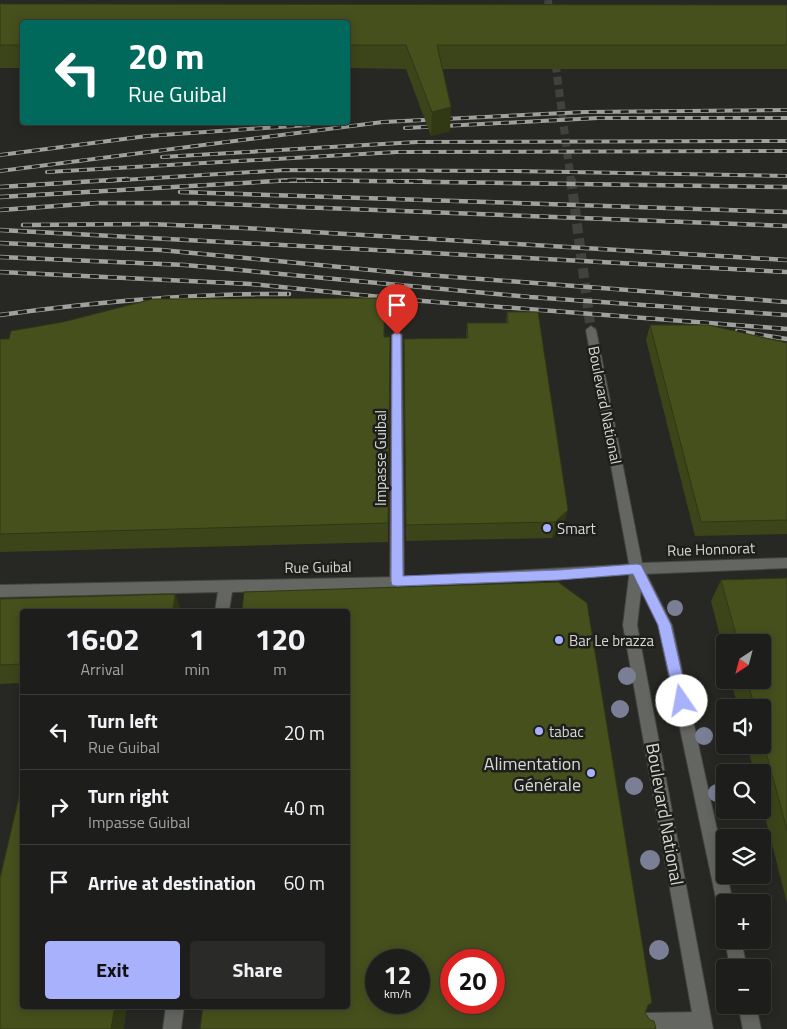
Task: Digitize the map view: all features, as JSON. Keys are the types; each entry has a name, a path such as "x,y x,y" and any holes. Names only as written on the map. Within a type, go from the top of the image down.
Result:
{"street":[{"name":"Boulevard National","path":"591,330 637,569 667,633 723,894"},
{"name":"Impasse Guibal","path":"397,335 397,581"},
{"name":"Rue Honnorat","path":"637,569 787,563"},
{"name":"Boulevard National","path":"637,569 630,625 703,1025"},
{"name":"Rue Guibal","path":"0,591 397,581 559,575 637,569"},
{"path":"222,609 226,585"},
{"path":"172,1029 174,1009"},
{"path":"749,1014 752,1029"},
{"path":"646,1022 703,1025"}],"building":[{"path":"0,4 787,5 787,45 437,45 451,107 432,112 406,45 350,45 350,20 20,20 20,45 0,45"},
{"path":"384,298 384,337 390,337 388,523 0,534 0,339 9,339 11,331 63,322 153,299"},
{"path":"507,312 538,312 568,510 555,522 406,525 404,339 468,338 467,323 508,323"},
{"path":"650,325 709,325 787,343 787,520 701,522"},
{"path":"787,578 787,830 771,770 771,764 769,764 767,754 771,754 771,699 752,699 750,689 771,689 771,634 736,634 721,580"},
{"path":"558,582 587,603 652,1003 648,1005 645,1013 650,1020 654,1021 656,1029 200,1029 203,1009 350,1009 350,609 242,609 244,592"},
{"path":"175,594 173,609 20,609 20,664 0,665 0,599"},
{"path":"20,793 20,1009 114,1009 111,1029 0,1029 0,878"}],"tunnel":[{"path":"548,0 550,20"},
{"path":"554,52 571,181"},
{"path":"571,179 591,330"}],"railway":[{"path":"0,171 383,122 585,112 787,110"},
{"path":"405,128 598,118 787,118"},
{"path":"0,155 147,136 309,125"},
{"path":"162,157 417,142 787,141"},
{"path":"47,172 397,152 787,151"},
{"path":"106,181 285,170 513,171 787,176"},
{"path":"0,187 127,179"},
{"path":"0,197 293,180 364,181"},
{"path":"281,181 364,181"},
{"path":"364,181 424,181"},
{"path":"364,181 787,187"},
{"path":"180,192 787,212"},
{"path":"0,210 98,203 196,203 787,226"},
{"path":"23,225 149,224 245,228 787,260"},
{"path":"0,230 787,272"},
{"path":"0,243 161,250 413,274 787,302"},
{"path":"0,257 185,265 530,297 787,315"},
{"path":"0,272 251,284 410,300 787,329"},
{"path":"0,315 144,299 216,295 289,294"},
{"path":"737,331 787,339"}],"place":[{"name":"Smart","path":"547,528"},
{"name":"Bar Le brazza","path":"559,640"},
{"name":"tabac","path":"539,731"},
{"name":"Alimentation Générale","path":"591,773"}],"route":[{"path":"397,335 397,581 559,575 637,569 665,625 682,701"}]}
